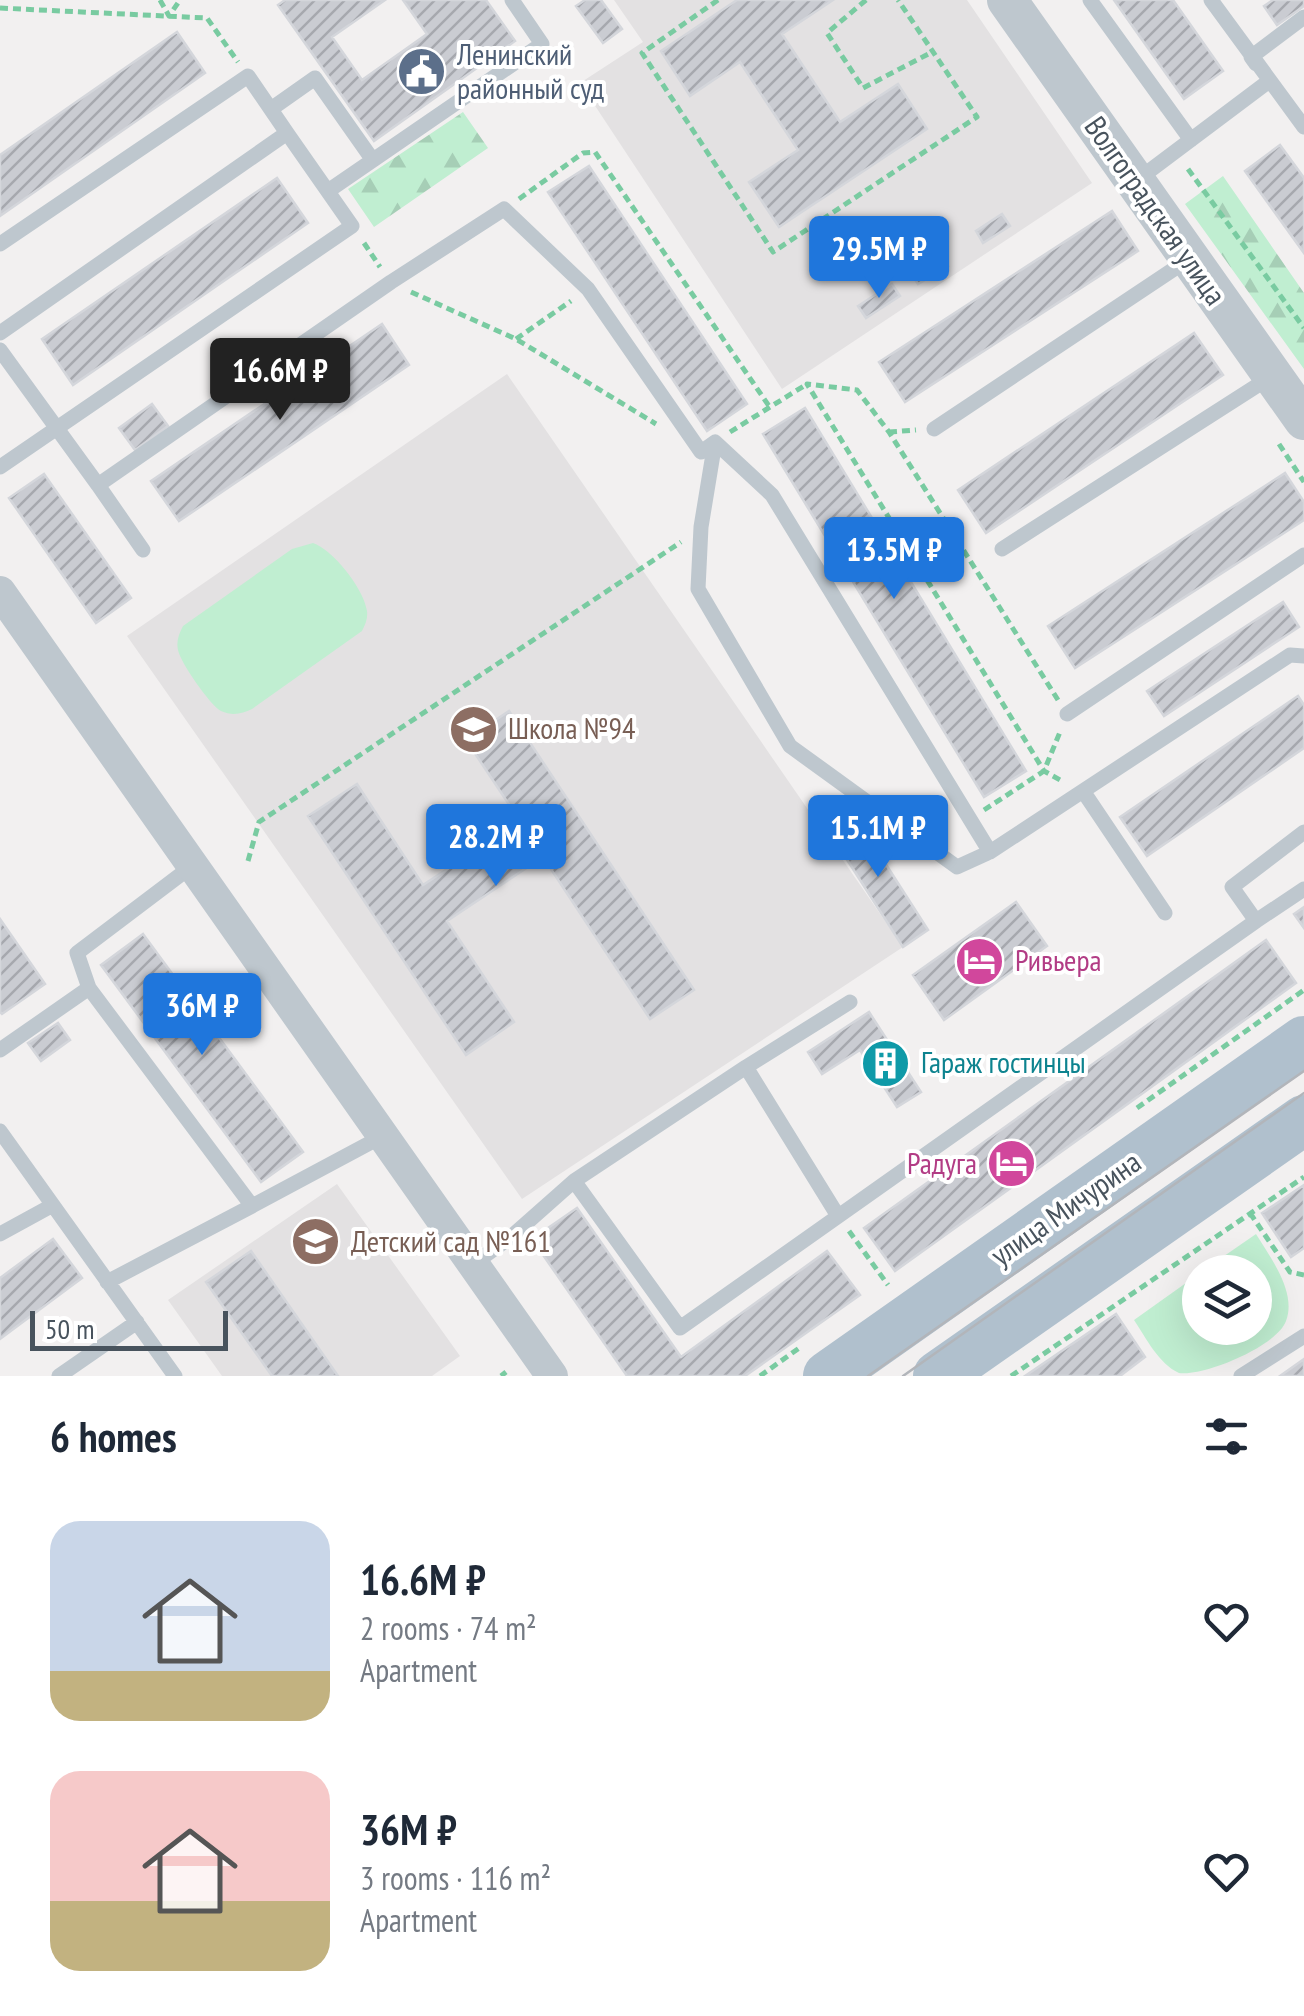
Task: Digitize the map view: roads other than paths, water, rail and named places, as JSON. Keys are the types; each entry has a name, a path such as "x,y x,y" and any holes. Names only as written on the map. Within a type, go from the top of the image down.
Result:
{"main road":[{"name":"улица Мичурина","path":"828,1376 1304,1041"},
{"path":"938,1376 1304,1120"}],"street":[{"name":"Волгоградская улица","path":"1007,0 1304,420"},
{"path":"6,610 552,1376"}],"lane":[{"path":"328,191 542,44 512,0"},
{"path":"1090,0 1190,140"},
{"path":"1211,0 1304,126"},
{"path":"1251,56 1304,17"},
{"path":"0,244 248,76 352,226 0,467"},
{"path":"271,110 316,78 372,159"},
{"path":"1134,182 1269,81"},
{"path":"0,333 287,133"},
{"path":"98,486 391,282 504,210 588,289 708,447 772,495 990,852"},
{"path":"934,429 1188,259"},
{"path":"0,350 143,550"},
{"path":"1002,549 1272,376"},
{"path":"708,447 698,589 790,746 957,867 990,852 1290,655 1304,656"},
{"path":"1067,714 1304,555"},
{"path":"1083,791 1165,913"},
{"path":"1256,920 1232,887 1304,832"},
{"path":"192,866 77,953 89,988 252,1206"},
{"path":"574,1181 680,1328 1304,888"},
{"path":"0,1050 89,988"},
{"path":"472,1264 512,1236 574,1181 850,1002"},
{"path":"746,1067 838,1216"},
{"path":"0,1131 175,1376"},
{"path":"107,1282 382,1136"},
{"path":"0,1234 54,1205"},
{"path":"59,1376 137,1322"},
{"path":"1242,1376 1304,1336"}],"tram line":[{"path":"868,1376 1304,1071"},
{"path":"903,1376 1304,1093"}],"place":[{"name":"Ленинский районный суд","path":"422,72"},
{"name":"Школа №94","path":"473,729"},
{"name":"Ривьера","path":"980,961"},
{"name":"Гараж гостинцы","path":"886,1063"},
{"name":"Радуга","path":"1012,1164"},
{"name":"Детский сад №161","path":"316,1242"}]}
